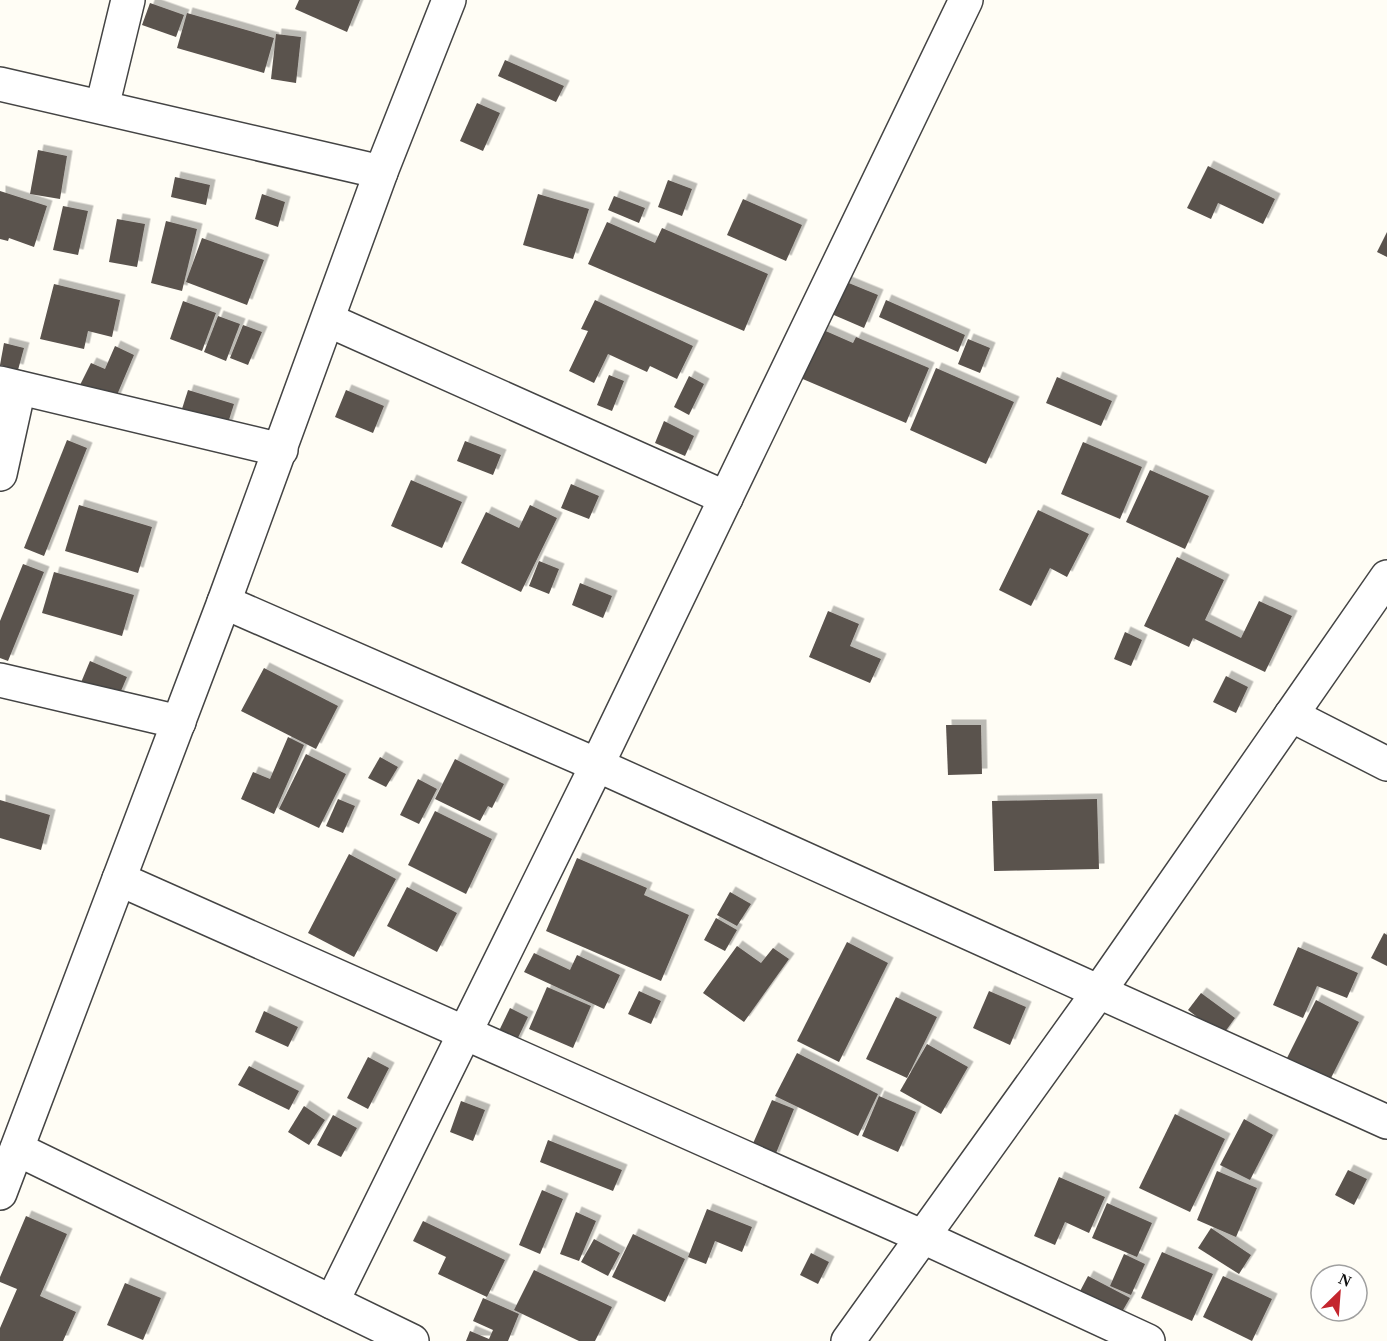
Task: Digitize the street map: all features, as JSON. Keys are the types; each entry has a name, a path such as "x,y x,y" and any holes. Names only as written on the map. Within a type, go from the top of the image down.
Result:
{"street":[{"path":"102,107 128,0"},
{"path":"0,1193 224,602 381,172 449,0"},
{"path":"333,1302 597,765 966,0"},
{"path":"0,84 381,172"},
{"path":"328,320 726,498"},
{"path":"0,474 10,385 280,450"},
{"path":"848,1341 921,1236 1100,990 1387,577"},
{"path":"224,602 597,765 1100,990 1387,1122"},
{"path":"0,680 179,722"},
{"path":"1292,715 1387,764"},
{"path":"119,879 465,1035 921,1236 1148,1341"},
{"path":"17,1149 412,1341"}],"building":[{"path":"299,0 360,0 347,32 295,9"},
{"path":"150,3 184,15 176,37 142,25"},
{"path":"187,13 274,38 264,73 177,48"},
{"path":"276,34 301,37 296,83 271,79"},
{"path":"505,60 564,86 556,102 498,76"},
{"path":"477,103 500,113 483,151 460,141"},
{"path":"38,150 67,156 60,199 30,194"},
{"path":"1208,166 1275,199 1263,224 1218,203 1211,219 1187,208"},
{"path":"175,177 210,185 206,205 171,197"},
{"path":"668,180 692,189 682,216 658,207"},
{"path":"0,191 47,206 34,247 9,238 8,241 0,239"},
{"path":"262,194 285,202 278,227 255,219"},
{"path":"538,194 589,209 573,259 523,245"},
{"path":"614,196 645,208 639,223 608,210"},
{"path":"743,199 802,225 786,261 727,235"},
{"path":"63,206 88,211 78,255 53,250"},
{"path":"117,219 145,224 137,267 109,262"},
{"path":"166,221 197,229 182,291 151,283"},
{"path":"607,222 655,243 662,228 768,274 744,331 588,264"},
{"path":"1387,232 1387,257 1377,252"},
{"path":"202,238 264,260 247,305 186,282"},
{"path":"834,277 878,295 864,328 820,309"},
{"path":"54,284 120,300 112,337 88,331 84,349 40,339"},
{"path":"595,300 693,346 677,379 650,366 647,372 608,354 594,383 569,371 588,331 581,329"},
{"path":"886,300 965,335 958,352 879,317"},
{"path":"183,301 216,313 202,351 170,339"},
{"path":"218,316 240,324 226,361 204,352"},
{"path":"243,325 262,332 248,365 230,358"},
{"path":"812,325 853,343 856,337 929,368 906,423 791,374"},
{"path":"968,339 990,348 980,373 958,364"},
{"path":"4,343 24,348 18,370 0,365"},
{"path":"115,346 134,355 114,402 79,387 91,363 105,369"},
{"path":"936,368 1014,402 986,464 910,430"},
{"path":"609,375 624,381 612,411 597,405"},
{"path":"689,376 704,384 689,415 674,407"},
{"path":"1057,377 1112,401 1101,426 1046,403"},
{"path":"188,390 234,404 227,426 181,412"},
{"path":"346,390 384,406 373,433 335,417"},
{"path":"664,421 694,436 685,456 655,443"},
{"path":"67,440 87,448 44,556 24,548"},
{"path":"465,441 501,455 493,475 457,461"},
{"path":"1083,442 1142,467 1120,519 1061,494"},
{"path":"1150,470 1209,496 1185,549 1126,522"},
{"path":"411,480 462,502 442,548 391,526"},
{"path":"571,484 599,496 589,519 561,508"},
{"path":"79,505 152,527 138,573 65,551"},
{"path":"530,505 557,518 521,592 461,563 486,512 519,528"},
{"path":"1038,510 1089,534 1067,577 1050,568 1031,606 999,590"},
{"path":"1177,557 1224,580 1205,620 1241,638 1259,601 1292,616 1265,672 1193,638 1189,647 1144,626"},
{"path":"539,561 559,569 549,594 529,586"},
{"path":"23,564 44,572 8,661 0,658 0,621"},
{"path":"54,572 134,595 122,636 42,613"},
{"path":"580,583 612,596 603,618 572,605"},
{"path":"828,611 859,624 850,646 881,659 870,683 809,657"},
{"path":"1125,632 1142,640 1131,666 1114,659"},
{"path":"90,661 127,677 114,707 77,692"},
{"path":"264,668 338,706 316,749 241,711"},
{"path":"1226,676 1248,687 1236,713 1213,702"},
{"path":"946,725 981,725 982,774 948,775"},
{"path":"288,737 304,745 274,814 241,799 253,772 270,779"},
{"path":"306,754 346,774 319,828 279,809"},
{"path":"380,757 398,767 386,787 368,778"},
{"path":"455,759 504,784 492,808 488,806 480,821 435,799"},
{"path":"418,779 437,789 419,824 400,815"},
{"path":"338,799 355,806 343,833 326,826"},
{"path":"1097,799 1099,869 994,871 992,801"},
{"path":"0,800 50,815 41,850 0,838"},
{"path":"435,811 492,839 466,894 408,865"},
{"path":"349,854 396,879 354,957 308,933"},
{"path":"577,858 647,888 644,895 689,915 661,981 546,931"},
{"path":"407,887 457,913 437,952 387,926"},
{"path":"730,892 751,904 737,926 717,915"},
{"path":"716,918 737,930 725,951 704,940"},
{"path":"1384,933 1387,935 1387,966 1371,958"},
{"path":"847,942 888,963 839,1062 797,1041"},
{"path":"737,946 761,963 773,948 789,959 744,1022 703,993"},
{"path":"1298,947 1358,973 1347,998 1317,986 1303,1018 1273,1005"},
{"path":"534,953 570,970 577,955 620,975 604,1009 524,972"},
{"path":"547,987 591,1006 573,1048 529,1029"},
{"path":"639,991 661,1001 651,1024 628,1014"},
{"path":"989,991 1026,1007 1010,1045 973,1028"},
{"path":"1201,993 1235,1018 1222,1036 1188,1010"},
{"path":"896,997 937,1017 907,1078 866,1059"},
{"path":"1316,1000 1359,1022 1330,1080 1287,1058"},
{"path":"510,1008 528,1017 515,1044 497,1035"},
{"path":"264,1011 298,1027 288,1047 255,1032"},
{"path":"927,1044 968,1067 941,1114 900,1091"},
{"path":"797,1053 878,1094 858,1136 775,1096"},
{"path":"368,1057 389,1068 368,1109 347,1098"},
{"path":"249,1066 299,1091 289,1110 238,1085"},
{"path":"879,1096 916,1112 898,1152 862,1136"},
{"path":"772,1100 794,1109 774,1158 751,1148"},
{"path":"461,1101 485,1110 473,1141 450,1132"},
{"path":"304,1106 325,1120 309,1145 288,1132"},
{"path":"1175,1114 1225,1139 1190,1212 1139,1188"},
{"path":"333,1115 357,1128 341,1157 317,1145"},
{"path":"1244,1119 1273,1135 1250,1180 1220,1165"},
{"path":"548,1140 622,1170 613,1191 540,1162"},
{"path":"1348,1170 1367,1179 1354,1205 1335,1195"},
{"path":"1217,1171 1257,1188 1236,1237 1197,1220"},
{"path":"1059,1177 1105,1197 1089,1233 1065,1222 1055,1245 1034,1236"},
{"path":"542,1190 563,1199 540,1254 519,1245"},
{"path":"1107,1203 1152,1223 1137,1257 1092,1238"},
{"path":"707,1209 752,1227 742,1252 715,1241 706,1264 688,1257"},
{"path":"576,1212 596,1221 579,1261 560,1254"},
{"path":"26,1216 67,1234 40,1296 76,1312 63,1341 0,1341 0,1328 17,1289 0,1282 0,1277"},
{"path":"423,1221 505,1260 487,1297 438,1274 446,1257 413,1241"},
{"path":"1211,1228 1251,1255 1239,1274 1198,1248"},
{"path":"633,1234 685,1259 665,1302 612,1277"},
{"path":"594,1239 620,1253 608,1276 581,1262"},
{"path":"1162,1252 1213,1274 1192,1321 1141,1298"},
{"path":"811,1253 829,1262 818,1284 800,1275"},
{"path":"1124,1254 1145,1264 1131,1295 1110,1286"},
{"path":"534,1270 612,1307 595,1341 579,1341 514,1310"},
{"path":"1088,1276 1130,1298 1119,1317 1078,1295"},
{"path":"1223,1276 1272,1299 1252,1341 1203,1317"},
{"path":"125,1283 161,1298 143,1340 107,1325"},
{"path":"483,1298 519,1314 508,1341 466,1341 470,1331 489,1339 493,1330 473,1321"}]}
